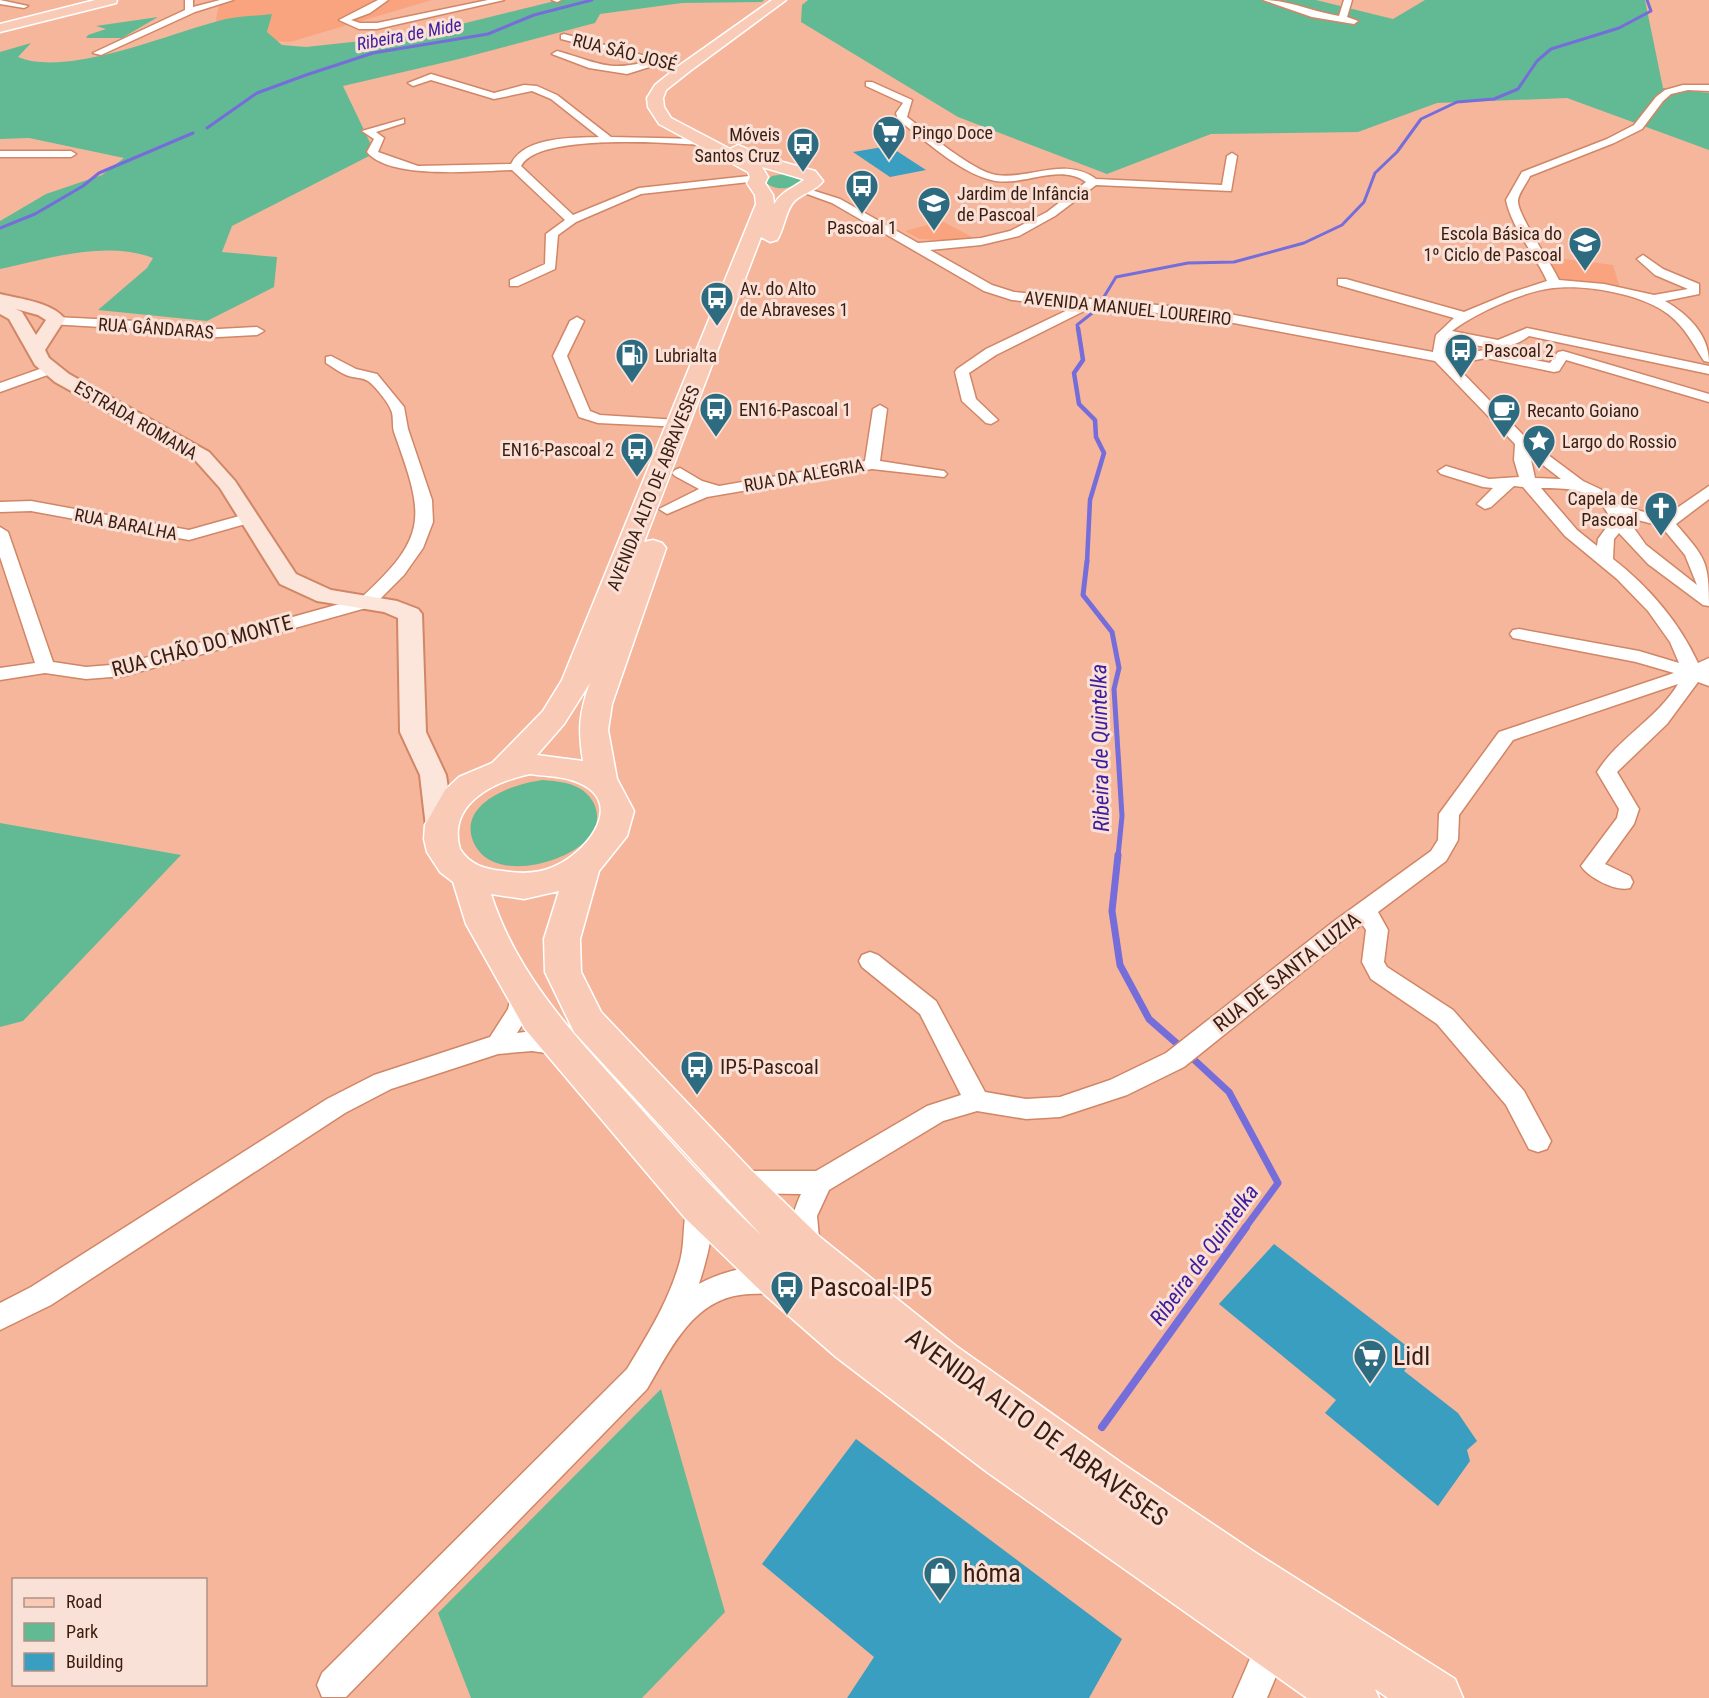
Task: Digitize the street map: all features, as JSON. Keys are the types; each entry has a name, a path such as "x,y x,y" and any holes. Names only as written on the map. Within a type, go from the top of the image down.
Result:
{"main road":[{"path":"0,27 100,0"},
{"path":"0,27 111,0"},
{"path":"780,0 685,68 660,88 655,98 660,116 703,142 751,166 758,181 775,191 801,183"},
{"path":"795,0 687,78 672,91 669,98 672,111 679,119 696,130 801,183"},
{"name":"AVENIDA ALTO DE ABRAVESES","path":"503,770 547,728 567,700 765,204 758,181"},
{"name":"AVENIDA ALTO DE ABRAVESES","path":"602,781 593,730 597,704 680,473 779,213 783,203 801,183"},
{"path":"530,764 558,764 582,770 602,781 614,796 619,814 615,833 602,851 583,867 555,879 525,886 494,884 468,876 450,863 441,846 440,827 445,811 456,797 472,784 503,770 530,764"},
{"name":"AVENIDA ALTO DE ABRAVESES","path":"583,867 562,939 563,972 587,1022 736,1182 793,1266 852,1342 1004,1455 1352,1698"},
{"name":"AVENIDA ALTO DE ABRAVESES","path":"468,876 483,924 538,1019 700,1205 940,1361 1106,1481 1238,1571 1436,1698"}],"street":[{"path":"189,0 188,8 192,10"},
{"path":"98,53 192,10 229,0"},
{"path":"384,0 367,11 343,20 359,26 377,26 500,0"},
{"path":"1343,18 1348,0"},
{"path":"1272,1 1315,15 1354,21"},
{"path":"0,2 24,6"},
{"path":"347,22 379,15"},
{"name":"RUA SÃO JOSÉ","path":"564,37 685,68"},
{"path":"556,54 592,66 627,71 660,61"},
{"path":"412,83 431,77 494,96 524,88 534,88 554,97 610,141"},
{"path":"869,84 909,102 901,112 902,118 986,176 1008,178 1068,172 1088,177 1093,182 1227,189 1232,156"},
{"path":"1549,289 1543,258 1515,215 1512,200 1526,174 1575,156 1639,126 1649,117 1662,95 1670,91 1694,87 1709,88"},
{"path":"400,121 367,131 379,138 372,152 376,156 417,169 515,168 572,220"},
{"path":"668,140 678,138 683,131"},
{"path":"515,168 522,155 544,147 610,141 703,142"},
{"path":"0,154 71,154"},
{"path":"513,283 551,266 552,234 572,220 639,191 724,182 758,181"},
{"path":"916,248 971,243 1006,236 1070,202 1093,182"},
{"name":"AVENIDA MANUEL LOUREIRO","path":"801,183 988,288 1012,296 1202,313 1440,358 1464,360 1475,354 1486,354 1554,368 1563,355 1709,398"},
{"path":"1643,259 1659,272 1695,287 1695,291 1654,299"},
{"path":"1342,282 1463,316"},
{"path":"1707,352 1691,326 1654,299 1624,291 1549,289 1522,292 1463,316 1444,333 1439,341 1440,358 1522,443 1578,484 1594,492 1661,567 1709,601"},
{"path":"0,299 44,311 56,319 36,349"},
{"path":"991,420 969,400 962,372 980,357 1071,315 1088,304"},
{"name":"ESTRADA ROMANA","path":"0,307 16,316 42,361 62,378 147,428 202,456 228,485 288,579 325,596 367,602 410,614 413,732 433,775 440,827"},
{"name":"RUA GÂNDARAS","path":"55,321 135,325 200,334 257,332"},
{"path":"577,321 560,356 584,414 598,419 678,424"},
{"path":"1444,333 1485,343 1502,344 1516,342 1527,332 1709,370"},
{"path":"331,360 351,372 372,377 391,397 399,410 399,429 407,443 425,507 418,544 397,574 367,602"},
{"path":"0,388 51,369"},
{"name":"RUA DA ALEGRIA","path":"668,509 689,498 717,490 872,464 880,409"},
{"path":"1522,443 1522,460 1528,483 1571,533 1605,560 1654,607 1704,673"},
{"path":"872,464 939,474"},
{"path":"1446,471 1488,484 1510,481 1578,484"},
{"name":"RUA DA ALEGRIA","path":"680,473 697,484 717,490"},
{"path":"1485,504 1510,481"},
{"path":"1666,523 1709,491"},
{"name":"RUA BARALHA","path":"0,507 31,506 189,535 250,518"},
{"path":"1605,560 1606,539 1617,516"},
{"path":"1617,516 1666,523 1693,554 1709,593"},
{"path":"0,531 45,667"},
{"path":"1661,567 1686,571 1697,565"},
{"name":"RUA CHÃO DO MONTE","path":"0,674 45,667 86,673 124,670 367,602"},
{"path":"1519,634 1639,657 1704,673"},
{"path":"1622,882 1592,866 1627,819 1629,809 1607,772 1611,765 1647,732 1704,673"},
{"name":"RUA DE SANTA LUZIA","path":"820,1182 936,1113 977,1101 1026,1109 1060,1107 1118,1088 1175,1060 1366,910 1439,856 1448,840 1449,814 1506,736 1704,673"},
{"path":"433,775 450,781 472,784"},
{"path":"1366,910 1377,930 1372,962 1379,973 1445,1017 1515,1098 1538,1141"},
{"path":"870,961 928,1008 977,1101"},
{"path":"498,1044 519,1010 522,992"},
{"path":"0,1317 41,1296 336,1106 383,1083 498,1044 532,1041 560,1045"},
{"path":"674,1318 715,1287 793,1266 804,1216 820,1182 781,1184 736,1182"},
{"path":"334,1685 637,1379 674,1318 694,1259 700,1205"},
{"path":"1251,1698 1274,1643"}],"shaded area":[{"path":"220,0 432,0 290,42 252,39 220,28 216,19"},
{"name":"Jardim de Infância de Pascoal","path":"942,221 972,237 958,241 919,239 905,231"},
{"name":"Escola Básica do 1º Ciclo de Pascoal","path":"1547,257 1613,265 1620,288 1565,283 1558,278"}],"green space":[{"path":"559,0 764,0 762,2 682,3 600,14 595,23 459,59 343,86 375,153 232,226 222,252 277,257 274,287 207,321 98,310 147,268 153,258 135,253 96,251 76,253 0,269 0,221 46,194 102,175 124,158 29,138 0,139 0,52 31,43 18,57 40,62 65,62 121,51 226,19 272,14 267,32 282,45 306,47 417,35"},
{"path":"808,0 1316,0 1393,19 1425,0 1645,0 1663,88 1709,93 1709,150 1567,98 1437,103 1358,132 1211,134 1107,174 958,117 801,22 802,5"},
{"path":"158,17 122,38 86,38 88,35 106,29 96,26"},
{"path":"784,174 804,181 784,188 774,187 765,182 772,176"},
{"path":"543,780 575,786 586,793 595,805 597,813 592,835 575,850 544,863 527,866 510,866 494,862 482,854 473,841 471,827 474,815 481,805 505,790"},
{"path":"0,823 181,855 23,1021 0,1027"},
{"path":"661,1389 725,1612 642,1698 471,1698 438,1613"}],"building":[{"name":"Pingo Doce","path":"889,146 926,170 890,177 853,152"},
{"name":"Lidl","path":"1274,1244 1417,1354 1404,1371 1458,1413 1477,1441 1467,1450 1470,1461 1438,1506 1325,1413 1336,1400 1219,1304"},
{"name":"hôma","path":"856,1439 1122,1639 1089,1698 847,1698 874,1657 762,1564"}],"waterway":[{"name":"Ribeira de Mide","path":"207,128 257,93 306,75 373,53 488,34 534,15 592,0"},
{"name":"Ribeira de Quintelka","path":"1078,330 1077,325 1096,310 1116,277 1188,263 1234,262 1304,243 1342,225 1364,202 1375,173 1397,152 1421,119 1457,102 1494,99 1518,89 1537,61 1551,49 1619,28 1651,11 1647,0"},
{"name":"Ribeira de Mide","path":"0,228 35,214 83,186 99,173 193,133"},
{"name":"Ribeira de Quintelka","path":"1078,328 1083,360 1074,373 1079,404 1095,420 1096,437 1104,453 1090,500 1087,562"},
{"name":"Ribeira de Quintelka","path":"1087,561 1083,595 1112,632 1119,668 1114,689 1122,816 1118,856"},
{"name":"Ribeira de Quintelka","path":"1118,855 1112,911 1120,965 1149,1019 1182,1048"},
{"name":"Ribeira de Quintelka","path":"1189,1055 1229,1092 1278,1183 1245,1228"},
{"name":"Ribeira de Quintelka","path":"1102,1427 1246,1227"}],"place":[{"name":"Pingo Doce","path":"889,161"},
{"name":"Móveis Santos Cruz","path":"803,173"},
{"name":"Pascoal 1","path":"862,215"},
{"name":"Jardim de Infância de Pascoal","path":"934,232"},
{"name":"Escola Básica do 1º Ciclo de Pascoal","path":"1585,272"},
{"name":"Av. do Alto de Abraveses 1","path":"717,327"},
{"name":"Pascoal 2","path":"1461,379"},
{"name":"Lubrialta","path":"632,384"},
{"name":"EN16-Pascoal 1","path":"716,438"},
{"name":"Recanto Goiano","path":"1504,439"},
{"name":"Largo do Rossio","path":"1539,470"},
{"name":"EN16-Pascoal 2","path":"637,478"},
{"name":"Capela de Pascoal","path":"1661,537"},
{"name":"IP5-Pascoal","path":"697,1096"},
{"name":"Pascoal-IP5","path":"787,1316"},
{"name":"Lidl","path":"1370,1385"},
{"name":"hôma","path":"940,1602"}]}
